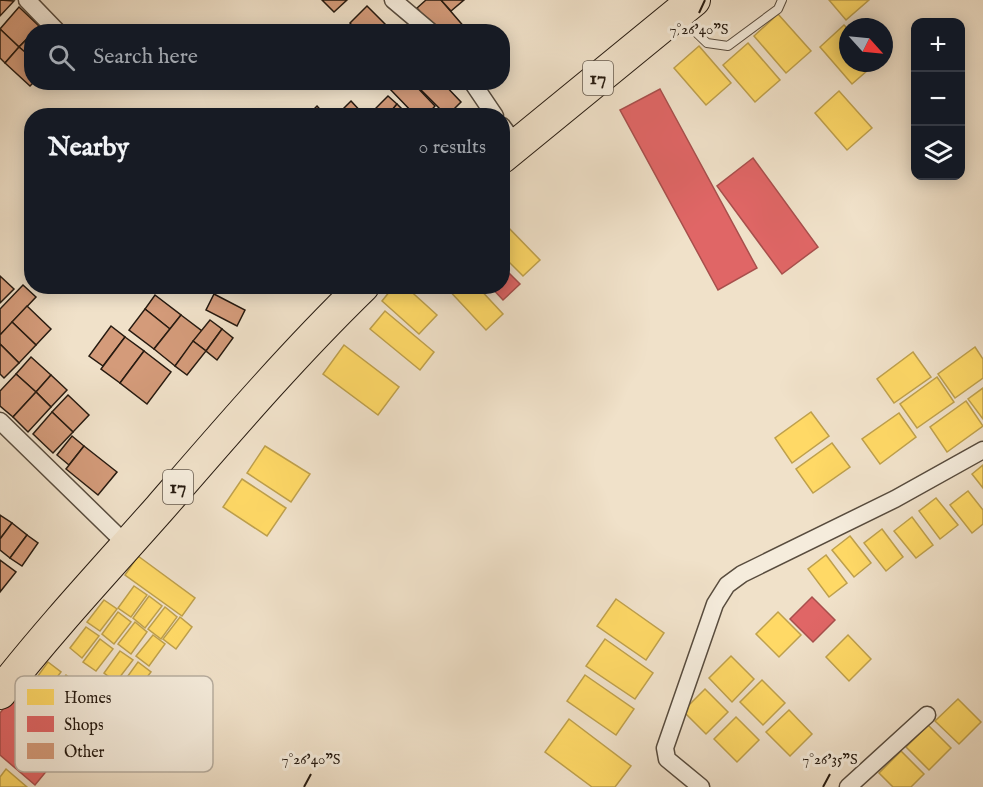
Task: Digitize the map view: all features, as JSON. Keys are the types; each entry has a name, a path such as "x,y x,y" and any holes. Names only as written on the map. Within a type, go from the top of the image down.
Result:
{"highway":[{"name":"17","path":"510,141 685,7"},
{"name":"17","path":"0,693 59,621 315,333 355,294"}],"street":[{"path":"27,0 50,24"},
{"path":"393,0 422,24"},
{"path":"477,90 490,108"},
{"path":"0,421 127,545"},
{"path":"701,787 667,759 665,748 715,604 727,585 742,574 895,499 983,450"},
{"path":"848,787 927,715"}],"lane":[{"path":"685,7 707,44 728,46 778,9 782,0"}],"building: Homes":[{"path":"829,0 869,0 848,18 844,18"},
{"path":"778,14 811,51 786,73 754,36"},
{"path":"839,30 839,69 820,47"},
{"path":"748,43 780,80 755,102 723,65"},
{"path":"699,46 731,83 706,105 674,68"},
{"path":"842,72 866,72 852,84"},
{"path":"839,91 872,128 847,150 815,113"},
{"path":"510,229 540,260 523,276 510,263"},
{"path":"388,294 414,294 437,315 419,334 382,301"},
{"path":"452,294 484,294 503,314 486,330"},
{"path":"385,311 434,352 420,370 370,329"},
{"path":"344,345 399,387 378,415 323,374"},
{"path":"975,347 983,359 983,378 955,398 938,374"},
{"path":"913,352 931,377 894,403 877,379"},
{"path":"937,377 954,402 917,428 900,404"},
{"path":"983,388 983,419 968,399"},
{"path":"966,401 983,426 947,452 930,427"},
{"path":"811,412 829,436 792,463 775,438"},
{"path":"899,413 916,437 880,464 862,439"},
{"path":"832,443 850,467 813,493 796,469"},
{"path":"265,446 310,474 291,502 247,473"},
{"path":"983,465 983,488 972,474"},
{"path":"242,479 286,508 267,536 223,507"},
{"path":"968,491 983,510 983,524 972,533 950,505"},
{"path":"936,498 958,525 940,539 919,511"},
{"path":"912,517 933,545 916,558 894,531"},
{"path":"882,529 903,557 886,571 864,543"},
{"path":"850,536 871,563 854,577 832,550"},
{"path":"826,555 847,583 829,597 808,569"},
{"path":"138,556 195,598 182,616 125,575"},
{"path":"134,586 147,595 131,617 118,608"},
{"path":"149,596 162,606 145,628 133,618"},
{"path":"616,599 664,633 646,660 597,626"},
{"path":"104,600 117,609 100,631 87,622"},
{"path":"165,607 177,617 161,639 148,629"},
{"path":"118,612 131,622 114,644 102,634"},
{"path":"778,612 801,635 779,657 756,634"},
{"path":"180,617 192,627 176,649 163,639"},
{"path":"135,622 147,632 131,654 118,644"},
{"path":"86,627 99,636 82,658 70,648"},
{"path":"153,635 165,644 149,666 136,656"},
{"path":"848,635 871,659 849,681 826,657"},
{"path":"100,639 113,649 96,671 83,662"},
{"path":"605,639 653,673 635,699 586,666"},
{"path":"120,651 133,660 121,676 108,676 104,673"},
{"path":"731,656 754,679 732,702 709,678"},
{"path":"48,662 61,672 58,676 38,676"},
{"path":"138,662 151,672 148,676 128,676"},
{"path":"585,675 634,709 616,735 567,701"},
{"path":"762,680 785,703 763,725 740,702"},
{"path":"705,689 728,712 706,734 683,711"},
{"path":"958,699 981,722 959,744 935,721"},
{"path":"789,710 812,734 790,756 766,732"},
{"path":"736,717 759,740 737,762 714,739"},
{"path":"569,719 631,766 615,787 592,787 545,752"},
{"path":"928,725 951,748 929,770 906,747"},
{"path":"901,751 924,774 911,787 893,787 879,773"},
{"path":"6,769 27,787 0,787 0,777"}],"building: Shops":[{"path":"660,89 757,268 718,290 620,110"},
{"path":"753,158 818,247 782,274 717,186"},
{"path":"510,274 520,284 510,293"},
{"path":"497,294 509,294 503,300"},
{"path":"812,597 835,620 813,642 790,619"},
{"path":"15,694 15,768 0,755 0,713"},
{"path":"20,772 46,772 35,785"}],"building: Other":[{"path":"0,0 14,1 0,16"},
{"path":"322,0 347,0 334,12"},
{"path":"426,0 441,0 462,24 430,24 417,8"},
{"path":"441,0 464,0 451,11"},
{"path":"367,6 385,24 351,24"},
{"path":"19,7 37,24 24,24 24,42 19,47 0,29"},
{"path":"0,29 19,47 5,63 0,58"},
{"path":"24,42 24,51 19,47"},
{"path":"19,47 24,51 24,80 5,63"},
{"path":"391,90 420,90 435,106 433,108 408,108"},
{"path":"421,90 450,90 461,102 455,108 439,108"},
{"path":"388,96 397,104 394,108 376,108"},
{"path":"351,101 358,108 344,108"},
{"path":"0,276 14,289 0,303"},
{"path":"23,285 24,294 33,294 36,297 0,335 0,309"},
{"path":"214,294 245,310 237,326 206,310"},
{"path":"155,295 181,315 170,329 145,309"},
{"path":"27,306 51,329 36,345 12,322"},
{"path":"145,309 170,329 154,349 129,330"},
{"path":"181,315 202,331 175,366 154,349"},
{"path":"210,320 222,329 206,351 193,341"},
{"path":"12,322 36,345 19,363 0,344 0,335"},
{"path":"111,326 125,337 103,366 89,356"},
{"path":"222,329 233,338 217,360 206,351"},
{"path":"125,337 144,351 120,383 101,369"},
{"path":"193,341 206,351 187,375 175,366"},
{"path":"0,344 19,363 4,378 0,374"},
{"path":"144,351 171,372 147,404 120,383"},
{"path":"31,357 51,375 36,392 16,374"},
{"path":"16,374 36,392 13,417 0,406 0,391"},
{"path":"51,375 67,390 51,407 36,392"},
{"path":"36,392 51,407 28,432 13,417"},
{"path":"68,395 89,415 73,432 52,412"},
{"path":"52,412 73,432 53,453 33,434"},
{"path":"72,436 84,446 69,465 57,455"},
{"path":"84,446 117,472 98,495 66,469"},
{"path":"0,515 12,523 0,539"},
{"path":"12,523 27,535 10,558 0,550 0,539"},
{"path":"27,535 38,543 22,566 10,558"},
{"path":"0,560 16,572 0,592"}]}
